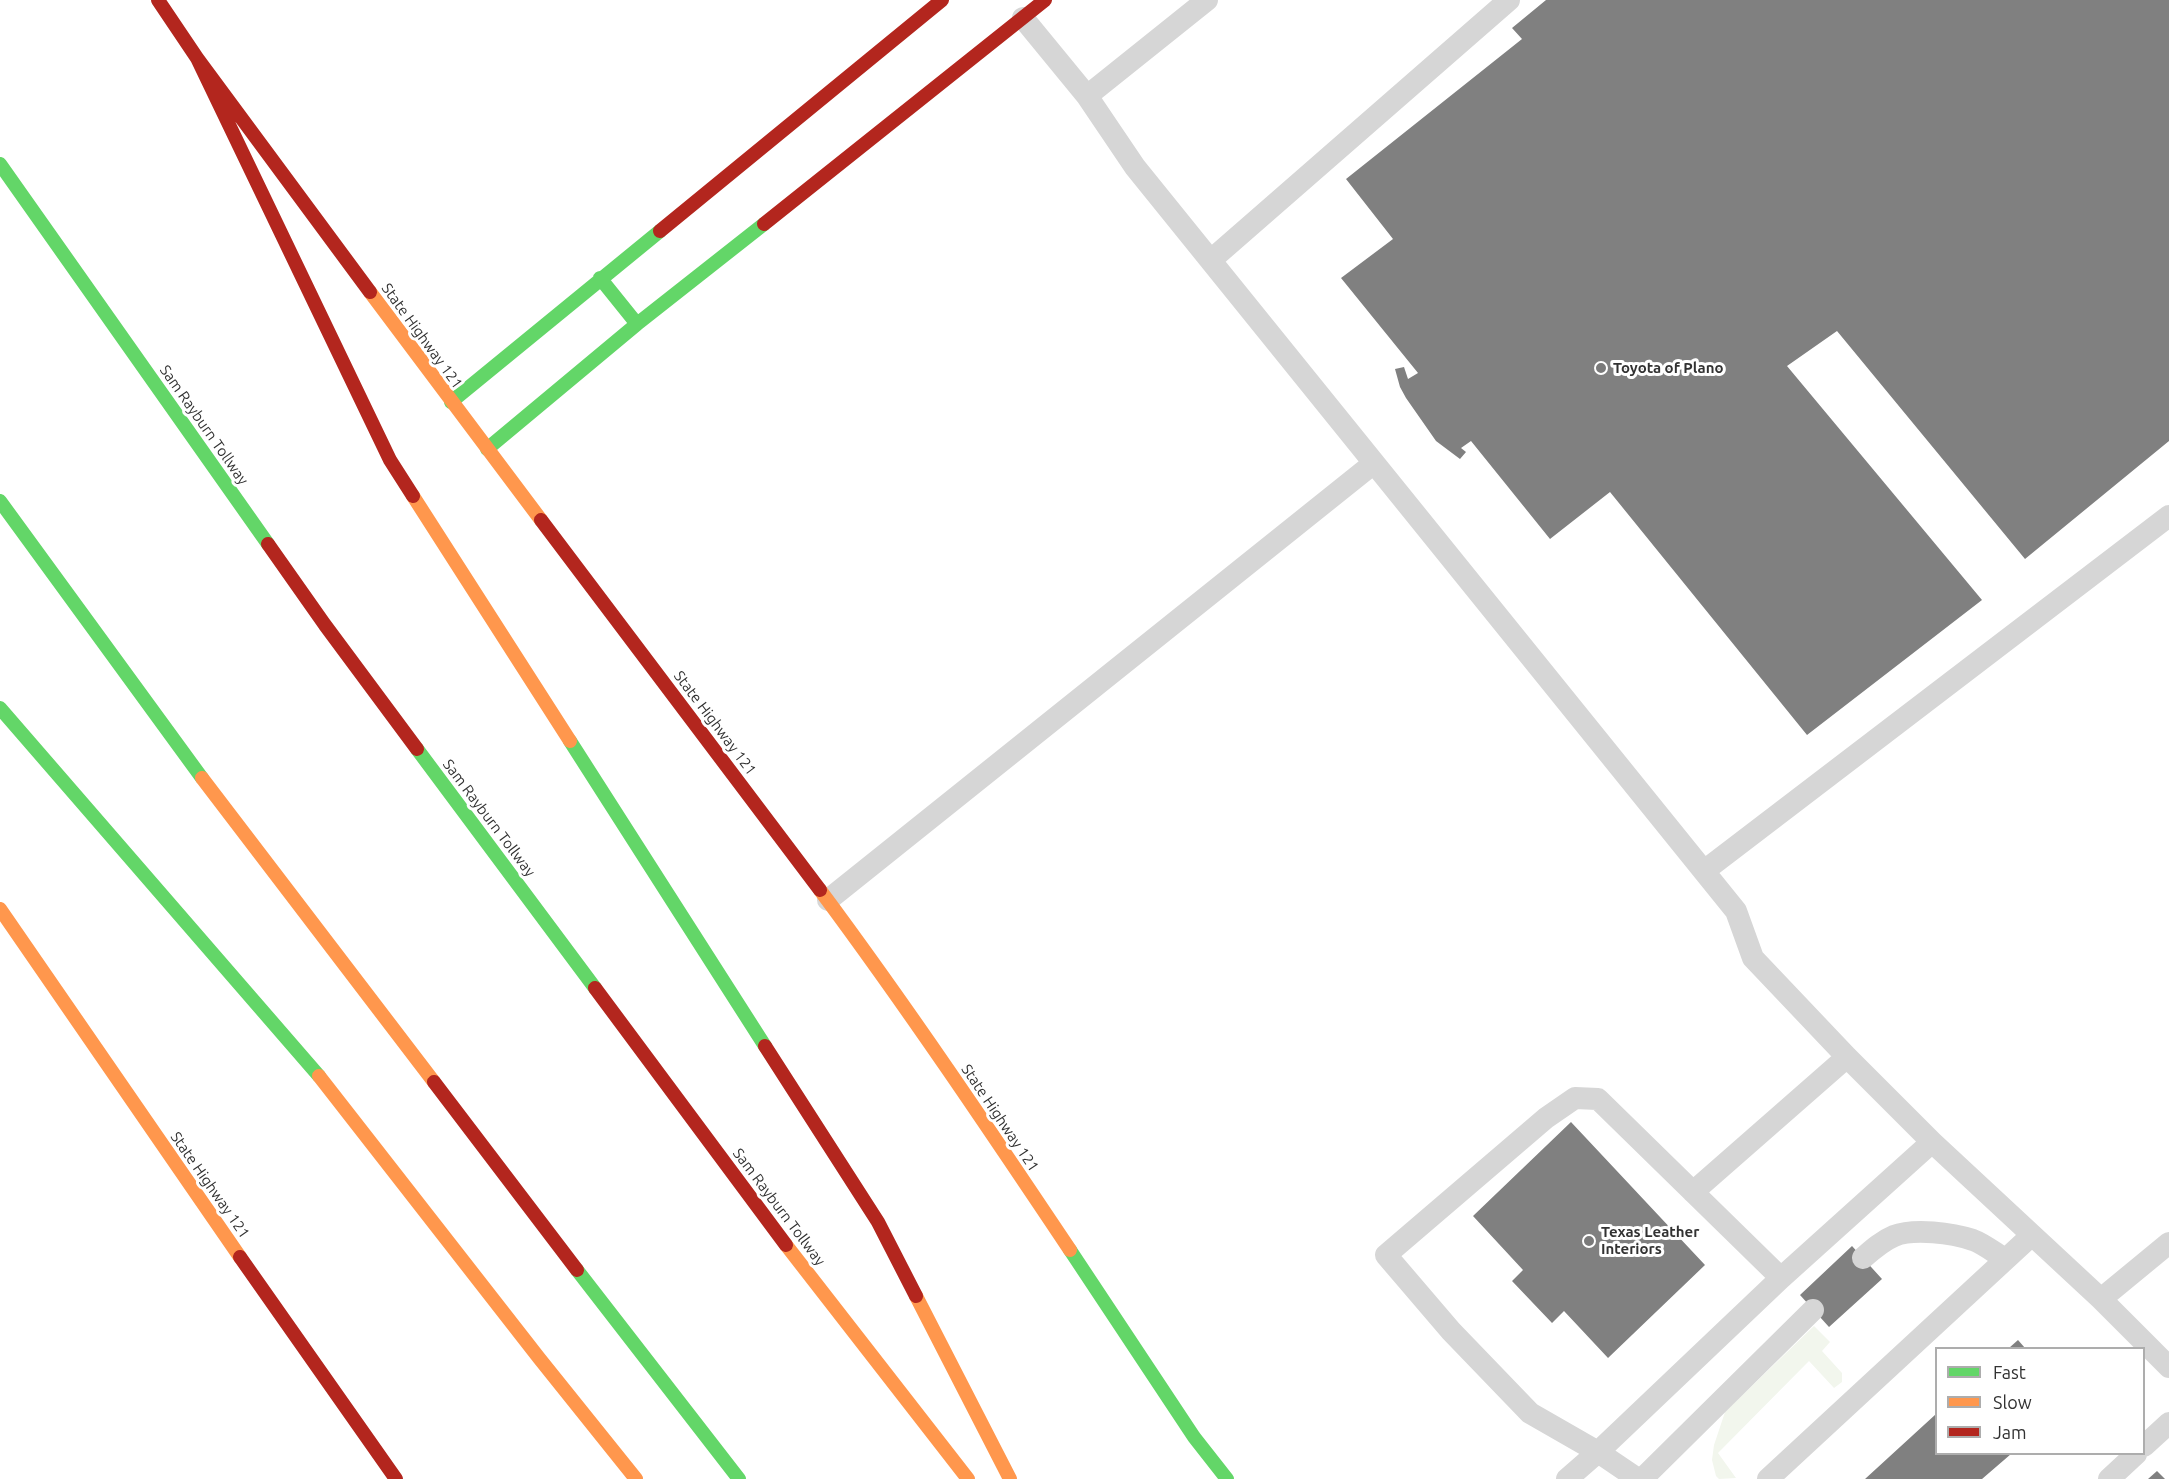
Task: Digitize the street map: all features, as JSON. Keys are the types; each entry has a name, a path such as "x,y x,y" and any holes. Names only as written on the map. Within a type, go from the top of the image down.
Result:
{"main road":[{"name":"State Highway 121","path":"158,0 197,58 451,402 828,900 987,1126 1194,1437 1227,1479"},
{"path":"451,402 942,0"},
{"path":"487,449 637,324 889,126 1019,14 1045,0"},
{"path":"197,58 390,460 878,1222 1010,1479"},
{"name":"Sam Rayburn Tollway","path":"0,164 325,625 809,1275 968,1479"},
{"path":"600,278 637,324"},
{"path":"0,501 168,733 739,1479"},
{"path":"0,708 323,1080 636,1479"},
{"name":"State Highway 121","path":"0,909 396,1479"}],"lane":[{"path":"1087,96 1207,0"},
{"path":"1211,260 1509,0"},
{"path":"1019,14 1087,96 1135,166 1736,911 1754,958 1846,1057 1932,1142 2101,1299 2169,1367"},
{"path":"828,900 1374,463"},
{"path":"1704,871 2169,516"},
{"path":"1694,1192 1846,1057"},
{"path":"1781,1278 1598,1099 1575,1098 1546,1118 1386,1255 1451,1331 1530,1413 1640,1479 1812,1310"},
{"path":"1567,1479 1781,1278 1932,1142"},
{"path":"1863,1258 1894,1236 1915,1231 1974,1240 2005,1259"},
{"path":"1768,1479 2032,1235"},
{"path":"2101,1299 2169,1243"},
{"path":"2109,1479 2135,1455"}],"shaded area":[{"path":"1814,1326 1830,1342 1822,1351 1842,1373 1842,1382 1834,1388 1809,1361 1718,1453 1736,1478 1719,1479 1712,1460 1714,1445 1725,1412"}],"building":[{"name":"Toyota of Plano","path":"1546,0 2169,0 2169,441 2025,559 1837,331 1787,366 1982,600 1807,735 1610,492 1550,539 1471,441 1461,448 1466,452 1460,459 1436,441 1406,398 1395,369 1404,367 1408,379 1418,373 1341,278 1393,239 1346,179 1522,39 1512,28"},
{"name":"Texas Leather Interiors","path":"1571,1122 1705,1265 1608,1358 1564,1311 1552,1323 1512,1281 1523,1270 1473,1216"},
{"path":"1852,1246 1882,1279 1829,1327 1800,1295"},
{"path":"2018,1340 2024,1347 2010,1347"},
{"path":"1935,1415 1935,1455 2010,1455 1982,1479 1865,1479"},
{"path":"2157,1471 2165,1479 2148,1479"}],"traffic: fast":[{"path":"0,164 268,544"},
{"path":"487,449 637,324 764,224"},
{"path":"451,402 660,231"},
{"path":"600,278 637,324"},
{"path":"0,501 202,778"},
{"path":"0,708 319,1076"},
{"path":"570,741 765,1046"},
{"path":"417,749 595,988"},
{"path":"1070,1250 1194,1437 1227,1479"},
{"path":"577,1270 739,1479"}],"traffic: slow":[{"path":"370,292 541,520"},
{"path":"413,496 570,741"},
{"path":"202,778 434,1082"},
{"path":"820,890 916,1023 1070,1250"},
{"path":"0,909 240,1257"},
{"path":"319,1076 636,1479"},
{"path":"786,1245 968,1479"},
{"path":"916,1296 1010,1479"}],"traffic: jam":[{"path":"158,0 197,58 370,292"},
{"path":"660,231 942,0"},
{"path":"764,224 1045,0"},
{"path":"197,58 390,460 413,496"},
{"path":"541,520 820,890"},
{"path":"268,544 417,749"},
{"path":"595,988 786,1245"},
{"path":"765,1046 878,1222 916,1296"},
{"path":"434,1082 577,1270"},
{"path":"240,1257 396,1479"}],"place":[{"name":"Toyota of Plano","path":"1601,368"},
{"name":"Texas Leather Interiors","path":"1589,1241"}]}
